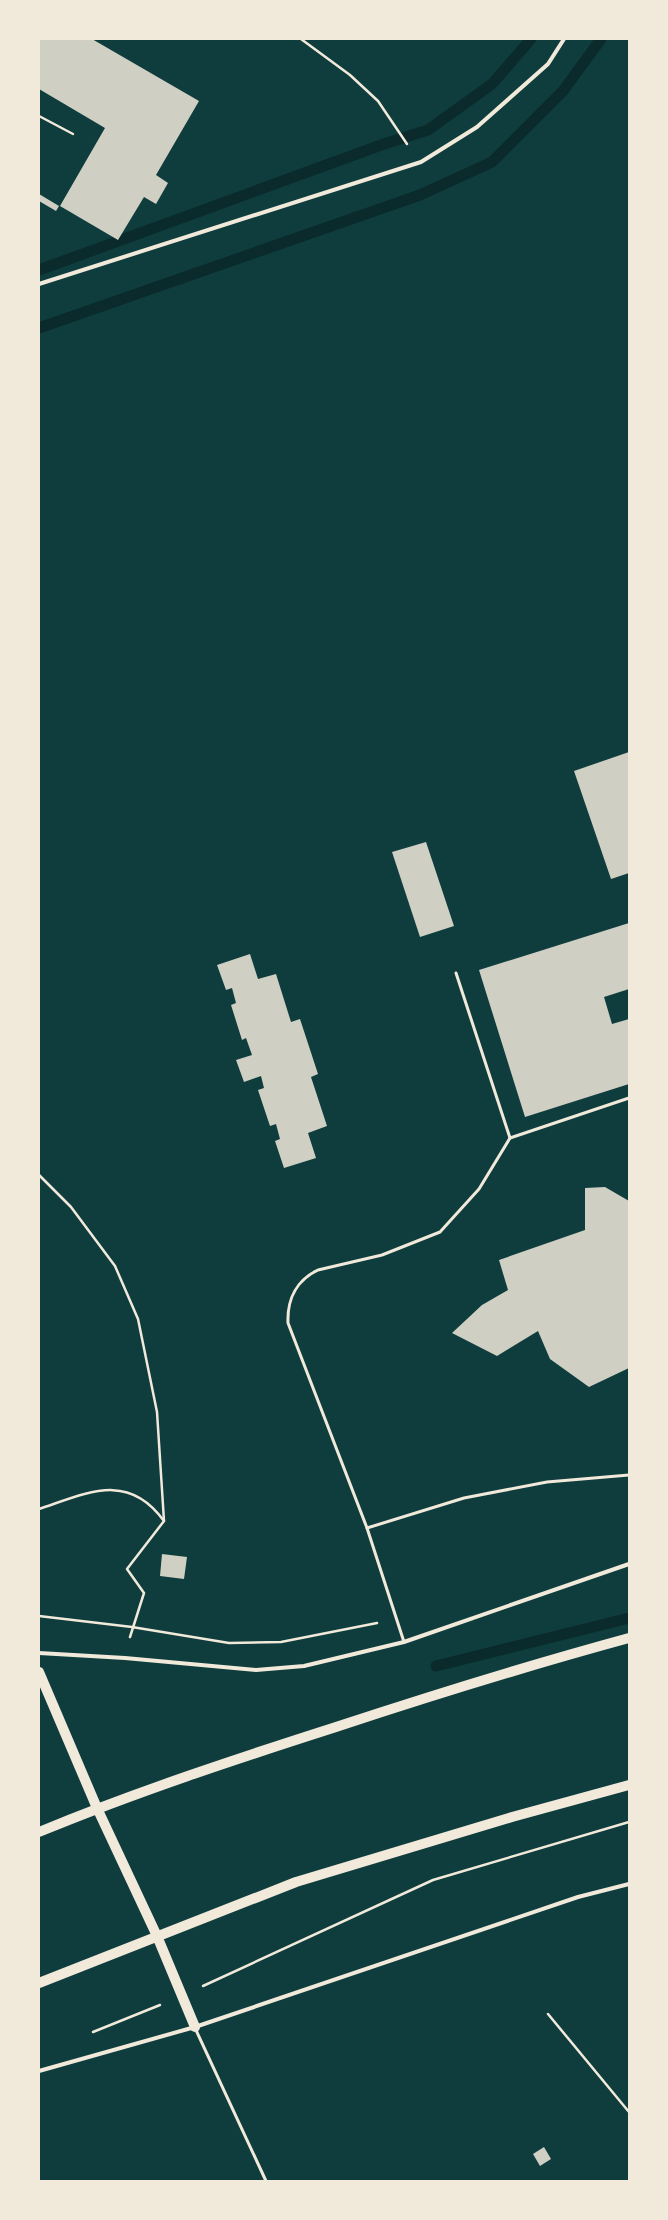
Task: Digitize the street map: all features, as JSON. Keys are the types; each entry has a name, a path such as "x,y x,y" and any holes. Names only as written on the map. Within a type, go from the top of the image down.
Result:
{"main road":[{"path":"39,1832 97,1808 224,1763 535,1664 629,1638"},
{"path":"39,1672 97,1808 157,1936 195,2027"},
{"path":"39,1983 296,1882 512,1817 629,1785"}],"street":[{"path":"39,284 421,162 477,127 548,64 564,39"},
{"path":"39,1653 125,1658 256,1670 304,1666 404,1642 629,1564"},
{"path":"39,2071 195,2027 578,1897 629,1884"}],"lane":[{"path":"456,973 510,1138"},
{"path":"404,1642 367,1528 288,1323 290,1300 302,1280 318,1270 382,1255 440,1232 479,1189 510,1138 629,1098"},
{"path":"367,1528 464,1498 547,1482 629,1475"},
{"path":"195,2027 266,2181"}],"path":[{"path":"301,39 350,75 378,101 421,162"},
{"path":"39,116 73,134"},
{"path":"39,1175 71,1207 115,1266 138,1319 157,1412 164,1521 126,1569 144,1593 132,1627 125,1658"},
{"path":"39,1509 87,1492 105,1489 123,1490 139,1497 154,1507 164,1521"},
{"path":"39,1616 132,1627 229,1643 281,1642 397,1618"},
{"path":"89,2034 182,1996 242,1966 433,1880 629,1822"},
{"path":"548,2014 629,2112"}],"building":[{"path":"39,39 92,39 199,101 156,175 168,183 156,204 144,197 118,240 60,206 105,128 39,89"},
{"path":"39,194 59,206 56,211 39,201"},
{"path":"629,752 629,873 611,879 574,771"},
{"path":"426,842 454,926 420,937 392,852"},
{"path":"629,923 629,989 604,997 612,1024 629,1019 629,1084 525,1117 479,970"},
{"path":"250,954 258,979 276,974 291,1022 300,1019 318,1074 311,1077 327,1126 308,1133 316,1158 284,1168 275,1141 280,1139 276,1124 270,1126 258,1090 264,1088 261,1076 244,1082 236,1060 252,1055 246,1038 242,1040 231,1005 236,1003 232,988 226,990 217,965"},
{"path":"605,1187 629,1201 629,1368 589,1387 550,1359 538,1331 497,1356 452,1333 482,1305 508,1290 499,1260 585,1230 585,1188"},
{"path":"162,1554 187,1557 184,1579 160,1576"},
{"path":"544,2147 551,2159 540,2166 533,2154"}],"waterway":[{"path":"39,270 384,144 428,130 492,84 531,39"},
{"path":"39,328 420,195 492,162 563,91 601,39"},
{"path":"436,1666 629,1618"}]}
